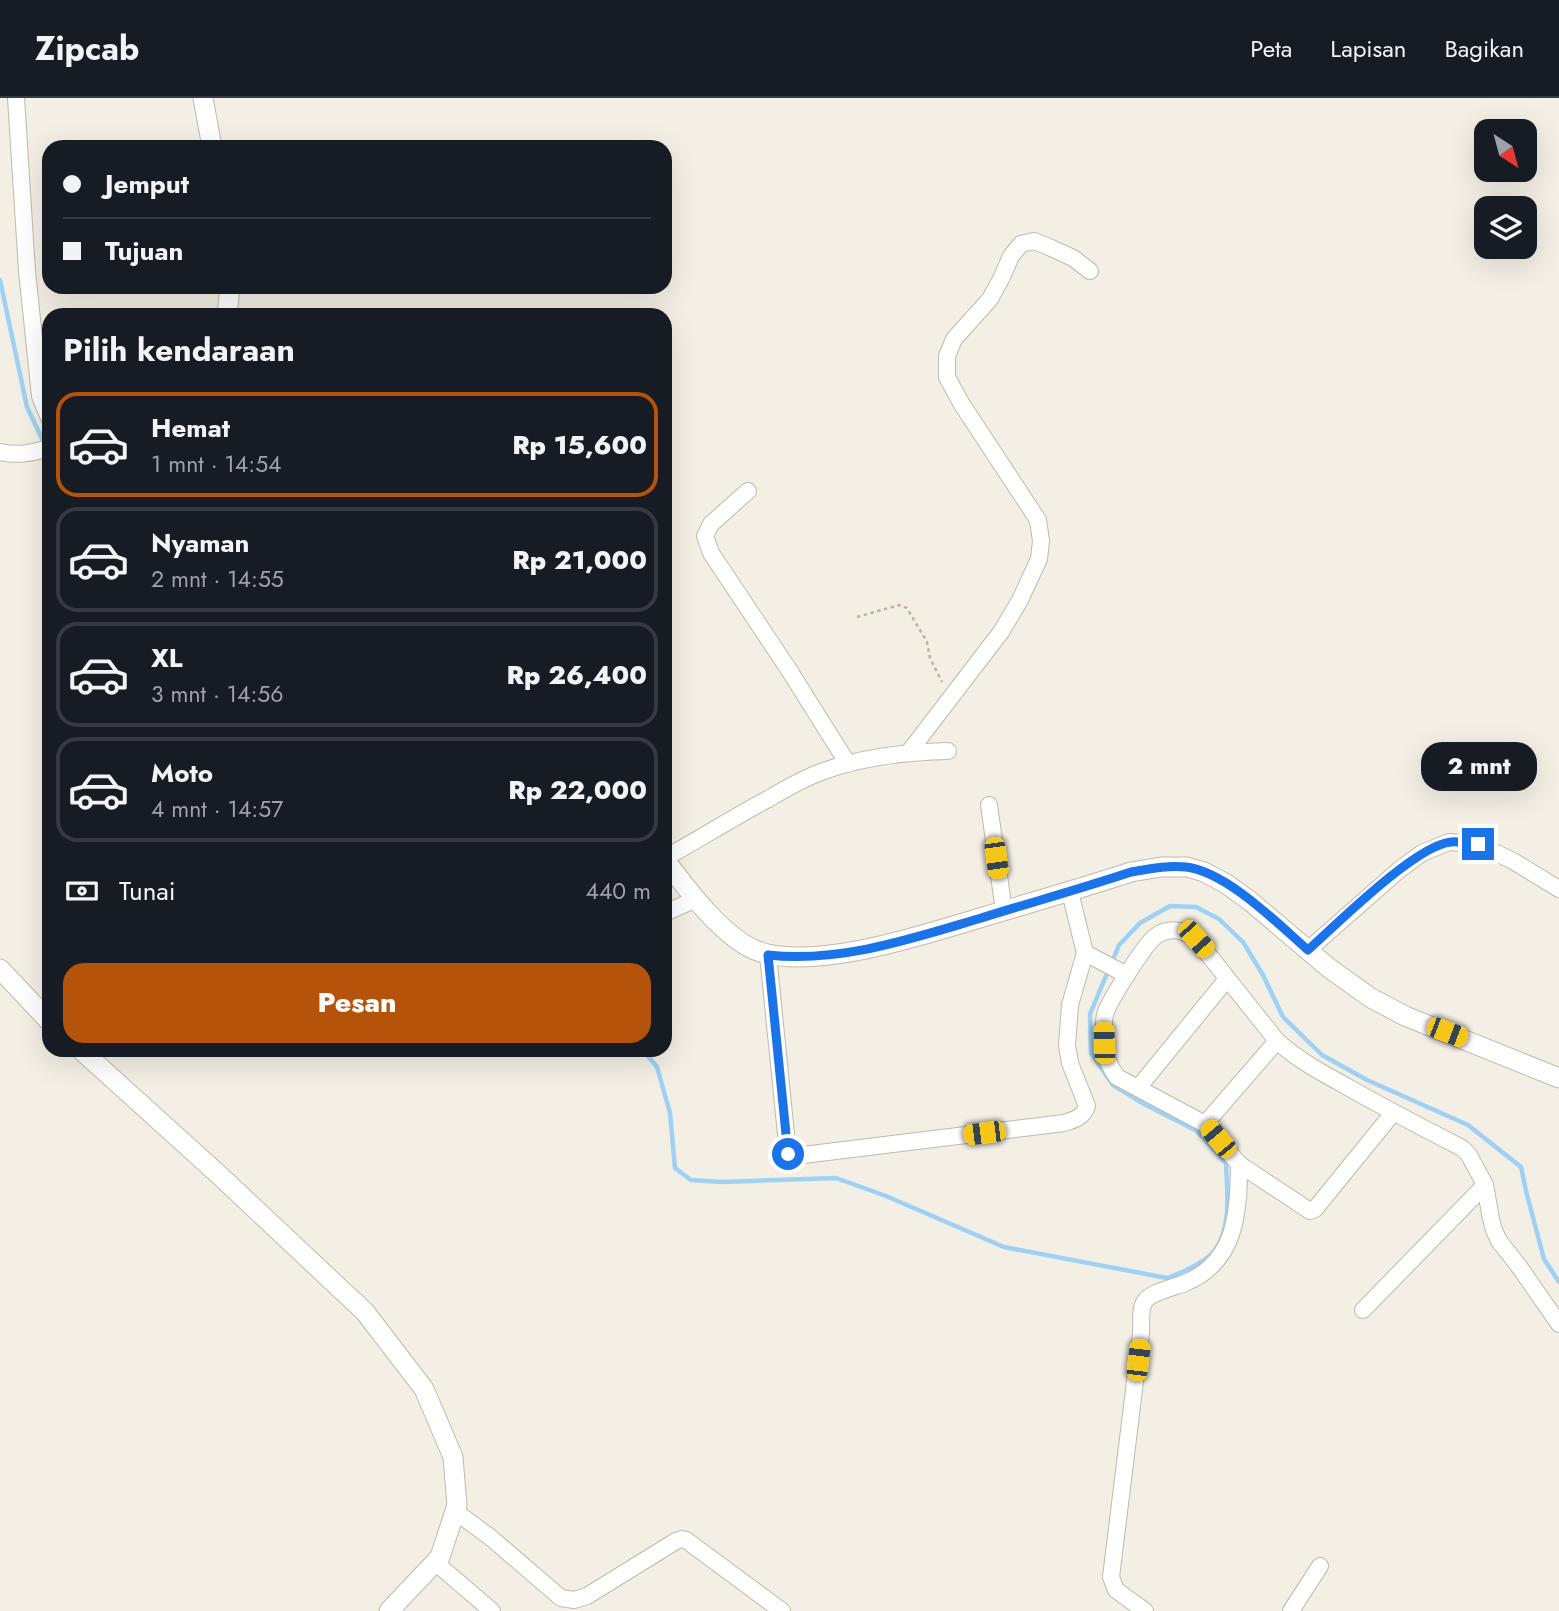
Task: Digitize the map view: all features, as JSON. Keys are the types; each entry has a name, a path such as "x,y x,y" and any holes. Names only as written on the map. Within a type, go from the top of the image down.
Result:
{"street":[{"path":"16,98 27,271 42,401"},
{"path":"203,98 211,140"},
{"path":"909,752 1001,632 1039,559 1041,541 1038,520 961,403 947,377 947,356 954,339 990,299 1011,256 1021,244 1034,241 1073,258 1090,271"},
{"path":"0,452 15,455 42,450"},
{"path":"748,491 711,524 705,536 711,553 848,764"},
{"path":"672,856 795,784 821,772 909,752 948,751"},
{"path":"989,805 1004,911"},
{"path":"1308,950 1406,864 1422,853 1449,842 1478,844 1513,861 1559,889"},
{"path":"672,869 696,899 736,939 768,955 788,957 836,954 896,943 1131,872 1161,867 1186,867 1204,872 1225,883 1354,988 1388,1008 1559,1078"},
{"path":"768,955 788,1154 795,1156 1065,1123 1080,1116 1087,1106 1070,1063 1067,1045 1070,1005 1088,954 1070,892"},
{"path":"672,910 696,899"},
{"path":"1393,1113 1312,1211 1308,1211 1239,1164 1205,1124 1117,1077 1106,1057 1104,1025 1107,1010 1136,960 1154,936 1168,930 1178,930 1196,939 1278,1041 1314,1068 1462,1148 1469,1155 1485,1185 1490,1219 1499,1241 1559,1324"},
{"path":"1088,954 1127,975"},
{"path":"0,969 42,1014"},
{"path":"1138,1088 1227,979"},
{"path":"1205,1124 1278,1041"},
{"path":"89,1057 218,1174 374,1322 419,1380 453,1457 457,1505 440,1557 389,1611"},
{"path":"1145,1611 1116,1590 1111,1577 1142,1307 1147,1299 1155,1294 1198,1278 1212,1268 1225,1251 1237,1208 1239,1164"},
{"path":"1363,1310 1485,1185"},
{"path":"456,1512 490,1537 561,1598 574,1600 587,1597 682,1539 782,1611"},
{"path":"436,1563 492,1611"},
{"path":"1290,1611 1320,1566"}],"path":[{"path":"857,617 899,606 907,608 927,642 939,679 953,696"}],"waterway":[{"path":"0,280 27,407 42,439"},
{"path":"649,1057 657,1067 670,1113 675,1168 691,1180 722,1182 836,1178 886,1196 1004,1247 1167,1278 1206,1259 1220,1241 1227,1208 1226,1163 1197,1131 1113,1085 1091,1053 1090,1014 1119,945 1140,923 1170,906 1196,907 1219,919 1243,942 1263,975 1283,1017 1322,1055 1367,1080 1468,1125 1521,1167 1544,1259 1559,1282"}],"route":[{"path":"788,1154 768,955 788,957 836,954 896,943 1131,872 1161,867 1186,867 1204,872 1225,883 1308,950 1422,853 1449,842 1478,844"}]}
